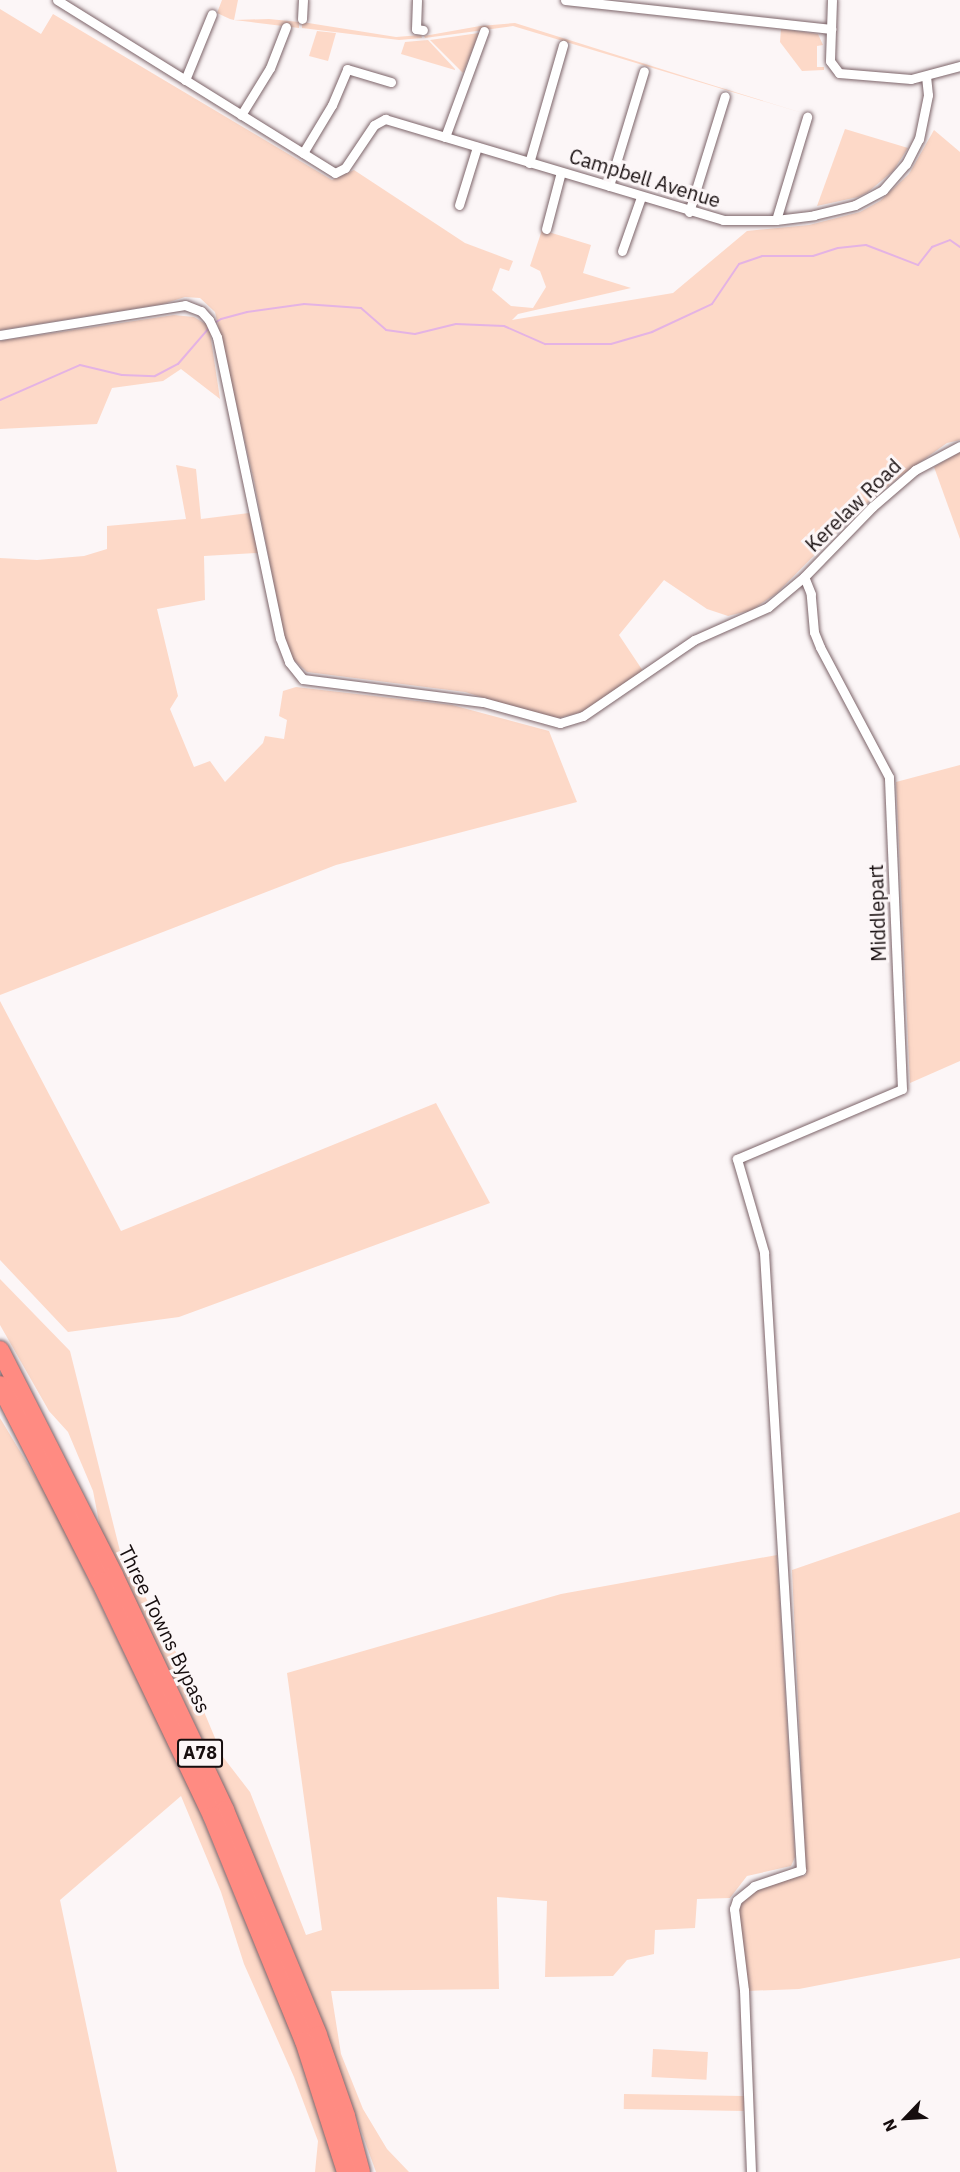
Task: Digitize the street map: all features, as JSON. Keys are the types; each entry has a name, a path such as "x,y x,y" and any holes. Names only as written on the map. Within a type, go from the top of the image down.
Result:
{"highway":[{"name":"Three Towns Bypass","path":"0,1350 120,1585 230,1819 318,2035 346,2116 361,2172"},
{"name":"Three Towns Bypass","path":"0,1384 100,1581 212,1816 304,2041 346,2172"}],"street":[{"path":"57,0 303,153 332,105 347,69 391,82"},
{"path":"302,19 303,0"},
{"path":"417,0 416,29 423,30"},
{"path":"565,0 831,29"},
{"path":"832,0 830,61 839,73 911,79 960,66"},
{"path":"185,80 212,14"},
{"path":"241,115 270,68 286,27"},
{"path":"445,136 484,32"},
{"path":"529,163 563,45"},
{"path":"609,186 644,71"},
{"name":"Campbell Avenue","path":"303,153 335,173 345,168 374,125 382,119 445,136 689,212 723,220 776,220 855,205 883,190 896,178 919,139 928,95 926,76"},
{"path":"689,212 725,96"},
{"path":"776,220 807,117"},
{"path":"459,205 477,147"},
{"path":"546,229 561,172"},
{"path":"622,251 641,197"},
{"name":"Kerelaw Road","path":"0,335 185,305 201,311 215,330 280,638 289,662 303,679 483,702 560,723 583,716 694,640 723,625 759,613 804,577 872,507 915,470 960,446"},
{"name":"Middlepart","path":"752,2172 744,1990 734,1909 737,1900 754,1886 801,1870 764,1252 736,1159 902,1089 889,777 820,647 814,632 811,594 804,577"}],"shaded area":[{"path":"222,0 238,0 234,20 217,13"},
{"path":"0,9 41,34 53,14 332,180 354,170 465,243 513,261 509,271 500,268 492,290 511,306 533,308 546,287 540,271 530,266 542,230 591,245 583,273 631,288 518,314 512,320 673,293 747,231 809,225 860,212 880,201 909,174 934,130 960,152 960,440 947,443 895,480 855,514 777,593 752,610 728,616 707,609 664,580 619,635 643,671 582,712 554,719 465,692 307,672 293,659 284,636 254,481 215,312 200,298 185,297 163,304 0,330"},
{"path":"269,19 299,22 299,28 251,22 234,20"},
{"path":"302,22 396,37 421,35 422,38 399,40 302,28"},
{"path":"515,23 809,115 513,26 425,38 424,36 480,26"},
{"path":"781,29 818,34 823,45 817,46 817,67 824,67 824,70 802,71 780,42"},
{"path":"317,31 336,33 328,61 309,56"},
{"path":"479,33 463,73 430,40"},
{"path":"428,40 455,70 401,54 405,42"},
{"path":"845,129 908,148 893,171 868,192 858,197 817,206"},
{"path":"174,315 194,317 209,326 220,399 181,369 163,381 112,388 97,424 0,429 0,341"},
{"path":"960,452 960,539 934,467"},
{"path":"176,465 196,469 201,519 249,513 258,553 204,556 205,600 157,609 178,696 170,709 194,767 210,761 225,782 263,743 265,736 284,739 287,720 279,716 283,691 296,687 452,705 549,731 577,802 336,865 0,995 0,558 37,560 84,556 107,549 107,526 186,519"},
{"path":"960,765 960,1061 910,1083 896,782"},
{"path":"0,1001 121,1231 436,1103 490,1203 179,1317 68,1332 0,1260"},
{"path":"0,1279 70,1351 120,1551 189,1676 223,1757 250,1792 306,1935 322,1930 287,1673 561,1594 777,1555 795,1857 791,1866 747,1876 730,1898 697,1899 695,1928 655,1930 654,1954 627,1960 613,1976 545,1977 547,1901 497,1897 499,1989 331,1991 341,2054 363,2109 387,2149 409,2172 376,2172 323,2025 283,1925 201,1737 100,1527 93,1491 68,1432 49,1411 0,1325"},
{"path":"0,1418 50,1501 192,1793 295,2042 337,2172 315,2172 318,2141 294,2077 244,1964 221,1892 181,1796 60,1900 117,2172 0,2172"},
{"path":"960,1512 960,1958 799,1989 747,1991 738,1910 748,1894 764,1885 806,1875 792,1570"},
{"path":"653,2049 708,2052 706,2080 652,2077"},
{"path":"624,2094 744,2096 744,2111 624,2109"}],"waterway":[{"path":"213,324 221,319 247,312 304,304 361,308 386,330 415,334 456,324 504,326 545,344 611,344 652,332 712,304 739,264 762,256 813,256 838,248 866,245 918,265 932,247 950,240 960,247"},
{"path":"0,400 80,365 122,375 155,376 178,364 209,328"}]}
